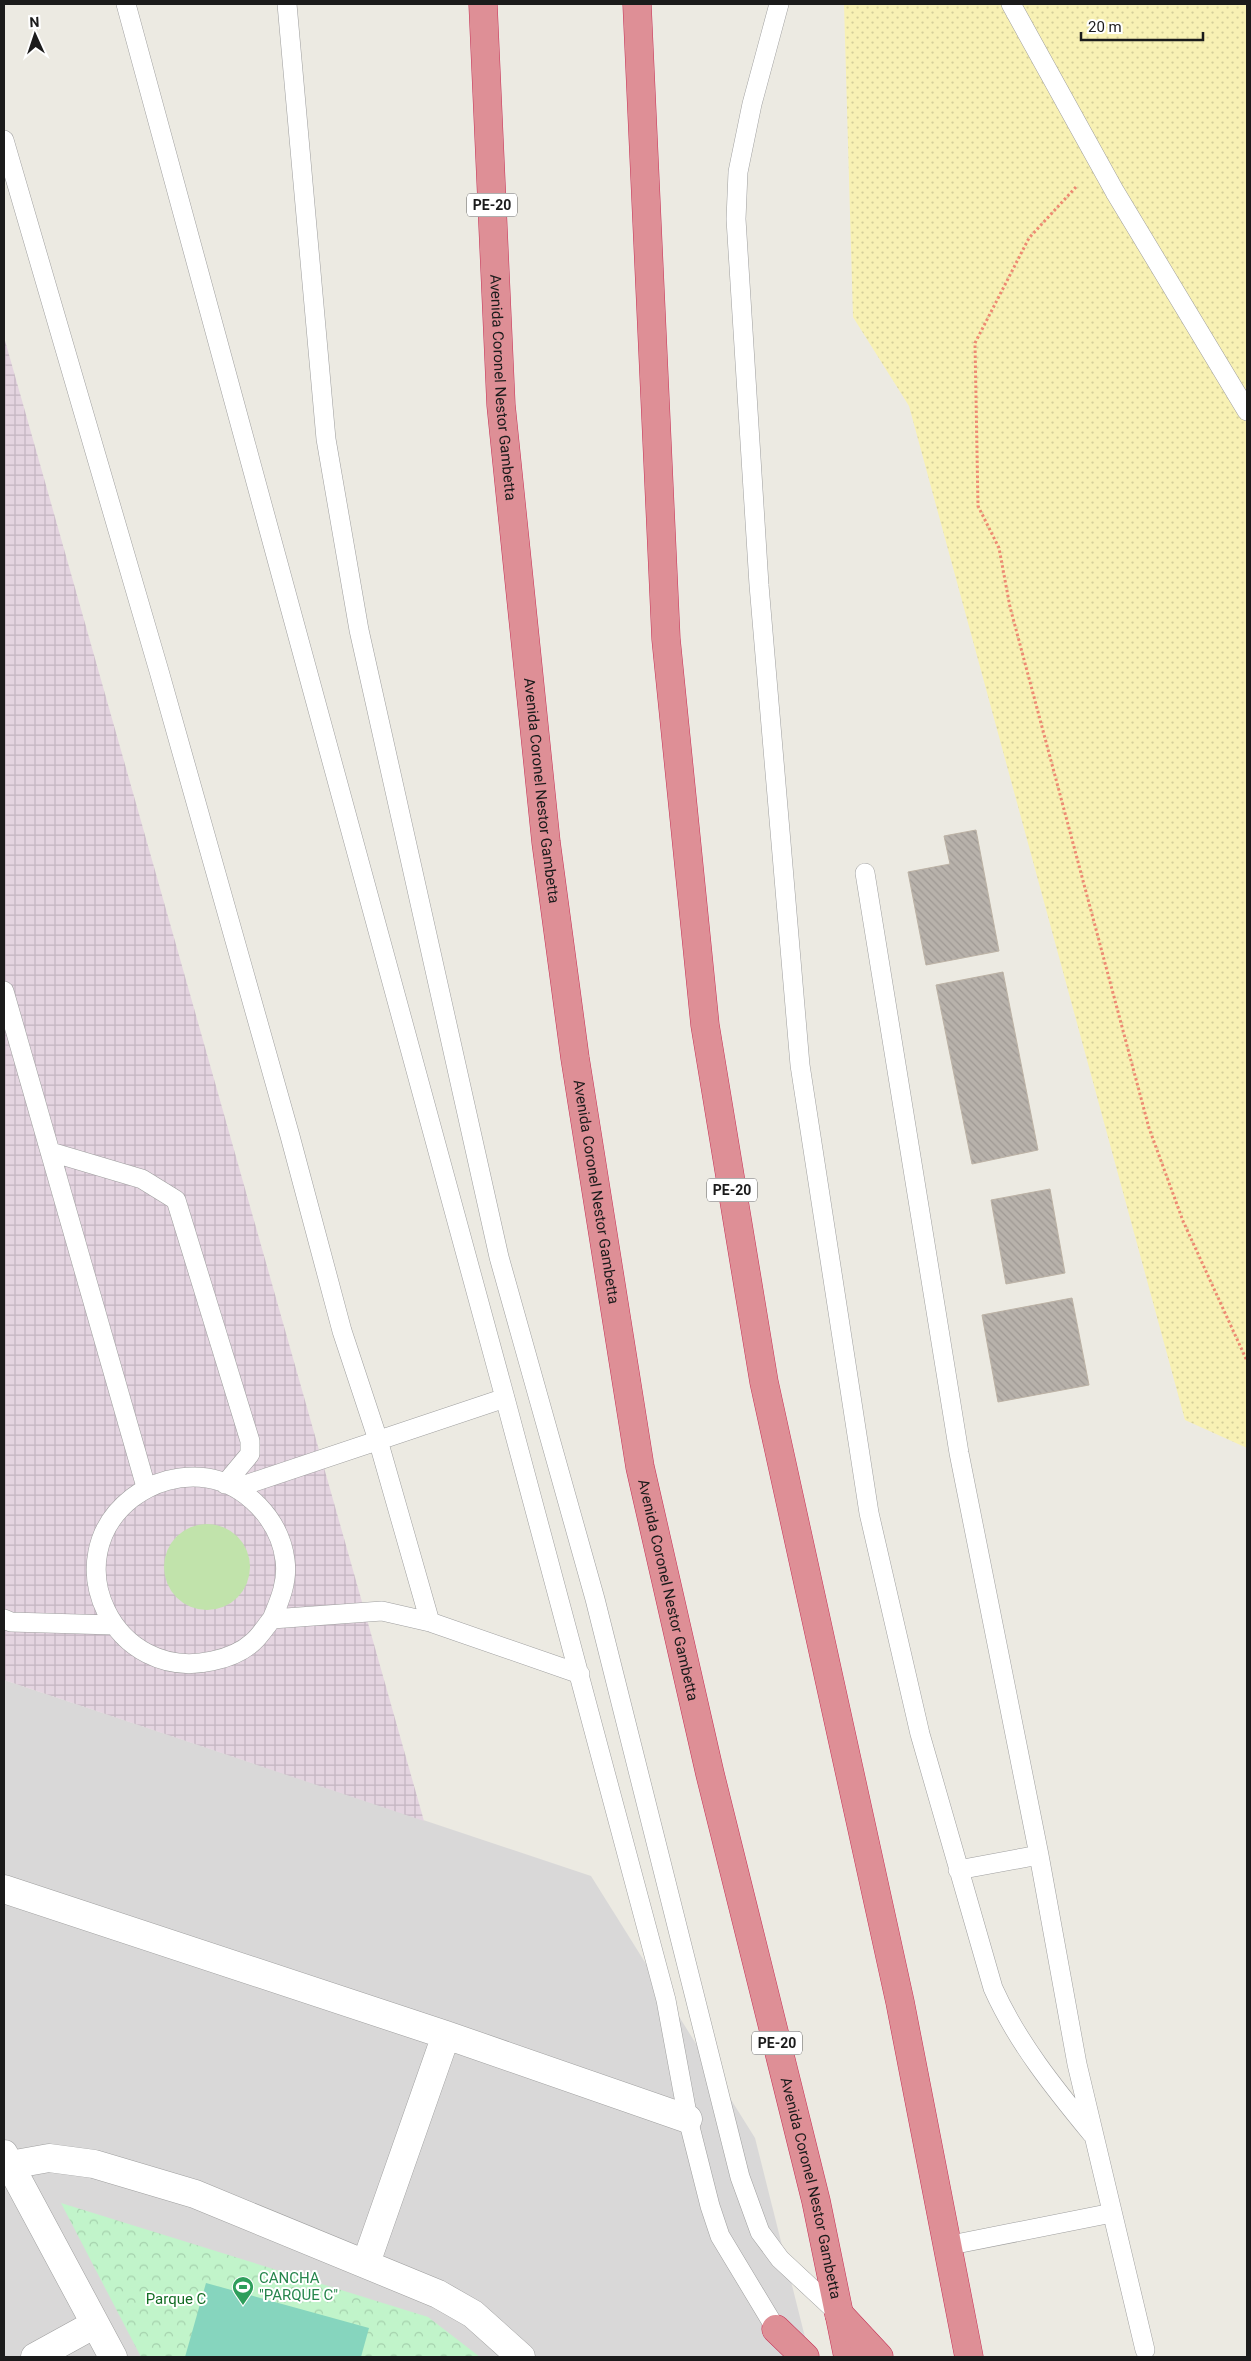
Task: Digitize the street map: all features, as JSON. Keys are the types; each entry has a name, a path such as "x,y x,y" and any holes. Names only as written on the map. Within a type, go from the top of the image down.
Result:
{"highway":[{"name":"Avenida Coronel Nestor Gambetta","path":"483,4 501,406 546,842 575,1058 640,1466 710,1774 816,2201 848,2357"},
{"name":"PE-20","path":"637,4 666,639 705,1025 764,1382 900,2002 969,2357"},
{"path":"838,2313 879,2357"},
{"path":"776,2329 805,2357"}],"street":[{"path":"4,1889 446,2035 688,2119"},
{"path":"366,2263 446,2035"},
{"path":"113,2357 6,2163 49,2158 94,2164 195,2194 438,2294 473,2314 521,2357"},
{"path":"35,2357 95,2324"},
{"path":"776,2329 786,2357"}],"lane":[{"path":"126,4 580,1674 666,2000 688,2119 710,2206 720,2236 776,2329"},
{"path":"287,4 326,439 359,630 499,1257 597,1608 740,2177 760,2232 780,2260 838,2313"},
{"path":"779,4 752,104 740,162 736,219 759,585 800,1066 869,1514 920,1734 958,1870 994,1988 1006,2017 1060,2095 1092,2134"},
{"path":"1011,4 1098,163 1247,411"},
{"path":"4,140 159,671 290,1136 342,1330 378,1440 430,1622"},
{"path":"865,873 960,1453 1039,1855 1077,2064 1092,2134 1145,2350"},
{"path":"4,992 146,1487"},
{"path":"51,1152 142,1179 176,1200 250,1441 250,1454 231,1486"},
{"path":"231,1486 505,1398"},
{"path":"177,1477 207,1478 231,1486 260,1506 277,1531 285,1560 284,1590 272,1618 254,1642 228,1657 196,1664 165,1661 142,1651 135,1647 113,1625 99,1596 96,1564 104,1533 121,1507 146,1487 177,1477"},
{"path":"272,1618 382,1611 430,1622 580,1674"},
{"path":"4,1620 11,1622 113,1625"},
{"path":"958,1870 1039,1855"},
{"path":"946,2246 1112,2213"}],"path":[{"path":"1098,163 1029,238 975,343 978,506 999,548 1010,607 1149,1128 1182,1222 1247,1361"}],"shaded area":[{"path":"4,337 424,1821 4,1680"},
{"path":"4,1680 591,1876 755,2138 810,2357 4,2357"}],"green space":[{"path":"207,1524 231,1531 243,1543 250,1567 243,1591 231,1603 207,1610 183,1603 171,1591 164,1567 171,1543 183,1531"},
{"name":"Parque C","path":"61,2203 428,2317 480,2357 141,2357"},
{"name":"CANCHA \"PARQUE C\"","path":"206,2283 369,2328 361,2357 185,2357"}],"sand":[{"path":"844,4 1247,4 1247,1448 1185,1420 909,406 853,317"}],"building":[{"path":"976,830 999,951 926,965 908,872 950,864 944,836"},
{"path":"1003,972 1038,1150 972,1164 936,985"},
{"path":"1050,1189 1065,1273 1006,1284 991,1200"},
{"path":"1072,1298 1089,1385 998,1402 982,1315"}],"place":[{"name":"CANCHA \"PARQUE C\"","path":"243,2306"}]}
